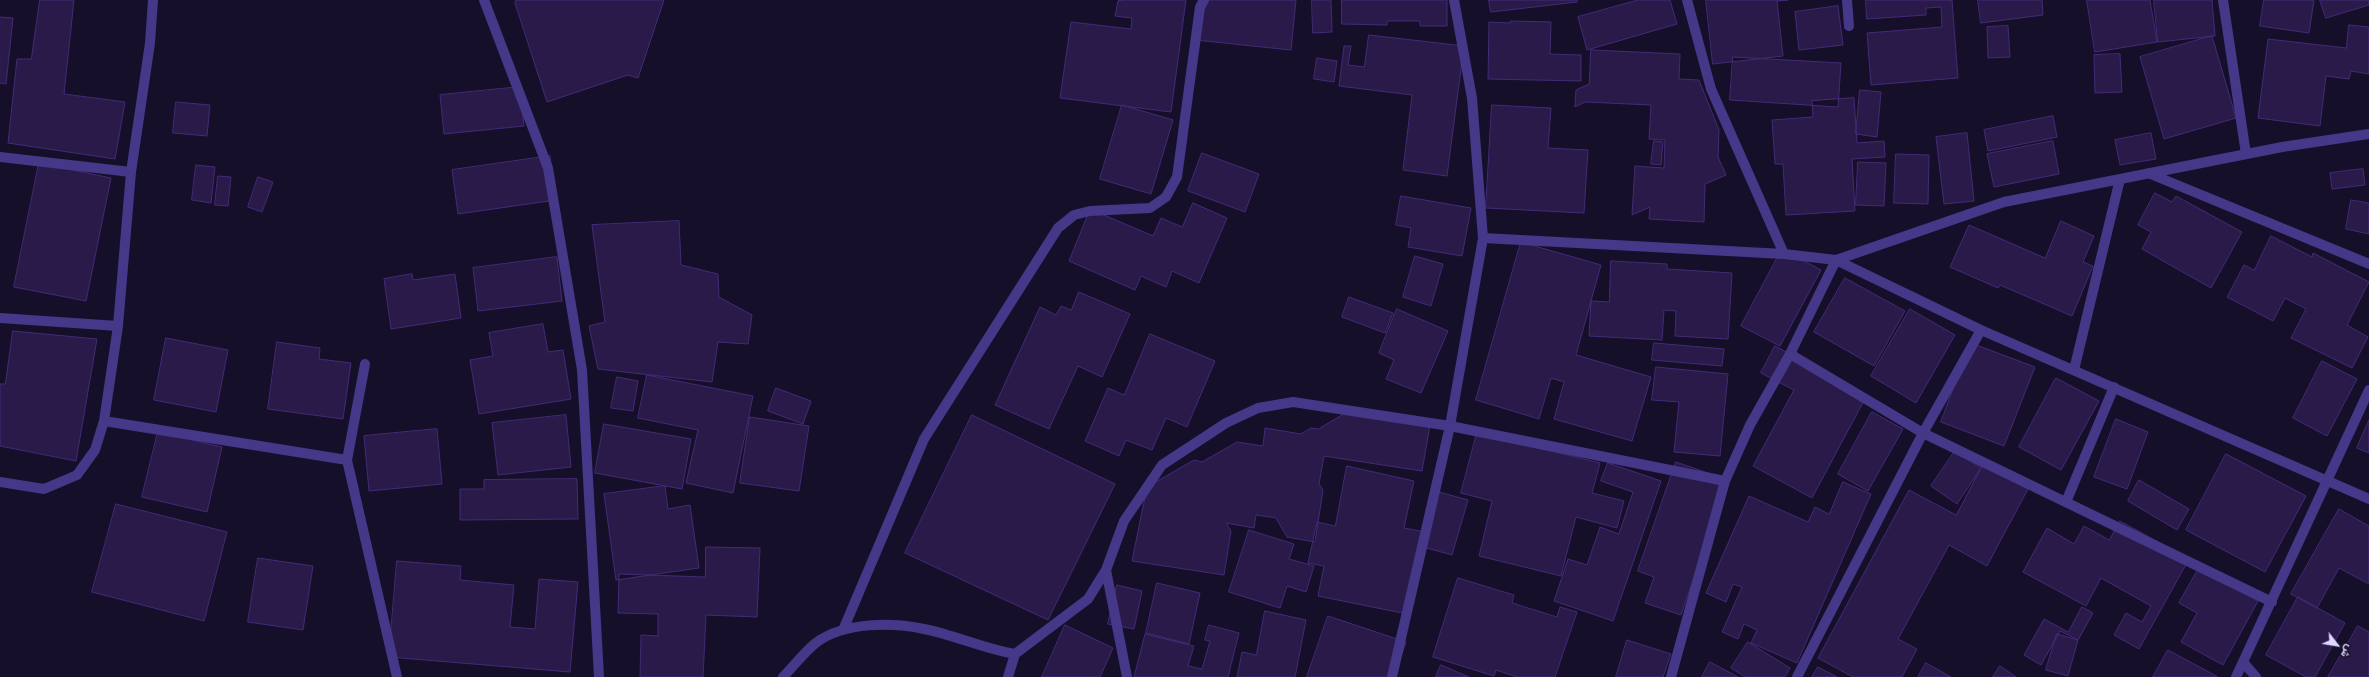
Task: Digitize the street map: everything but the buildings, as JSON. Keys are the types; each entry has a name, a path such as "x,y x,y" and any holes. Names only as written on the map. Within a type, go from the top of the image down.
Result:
{"street":[{"path":"0,482 44,488 77,475 95,450 104,421 118,326 131,172 150,43 153,0"},
{"path":"484,0 548,168 582,370 599,677"},
{"path":"844,630 924,439 1058,228 1074,215 1090,212 1150,208 1166,197 1177,177 1200,7 1204,0"},
{"path":"1392,677 1450,426 1484,238 1472,98 1454,0"},
{"path":"1688,0 1711,89 1784,254"},
{"path":"1846,0 1849,26"},
{"path":"2223,0 2246,154"},
{"path":"1671,677 1725,480 1750,425 1790,354 1836,260 2004,202 2282,146 2369,134"},
{"path":"0,157 131,172"},
{"path":"2148,173 2369,264"},
{"path":"2074,370 2120,179"},
{"path":"1484,238 1784,254 1836,260 1980,330 2369,499"},
{"path":"0,318 118,326"},
{"path":"1797,677 1923,433 1980,330"},
{"path":"1790,354 1923,433 2272,602"},
{"path":"365,364 347,460 397,677"},
{"path":"2066,502 2114,387"},
{"path":"2236,677 2369,390"},
{"path":"1008,677 1015,654 1088,599 1106,570 1124,521 1162,465 1226,423 1258,408 1294,402 1450,426 1725,480"},
{"path":"104,421 347,460"},
{"path":"1106,570 1127,677"},
{"path":"783,677 818,642 844,630 866,626 923,629 988,649 1015,654"},
{"path":"2243,662 2256,677"}]}
